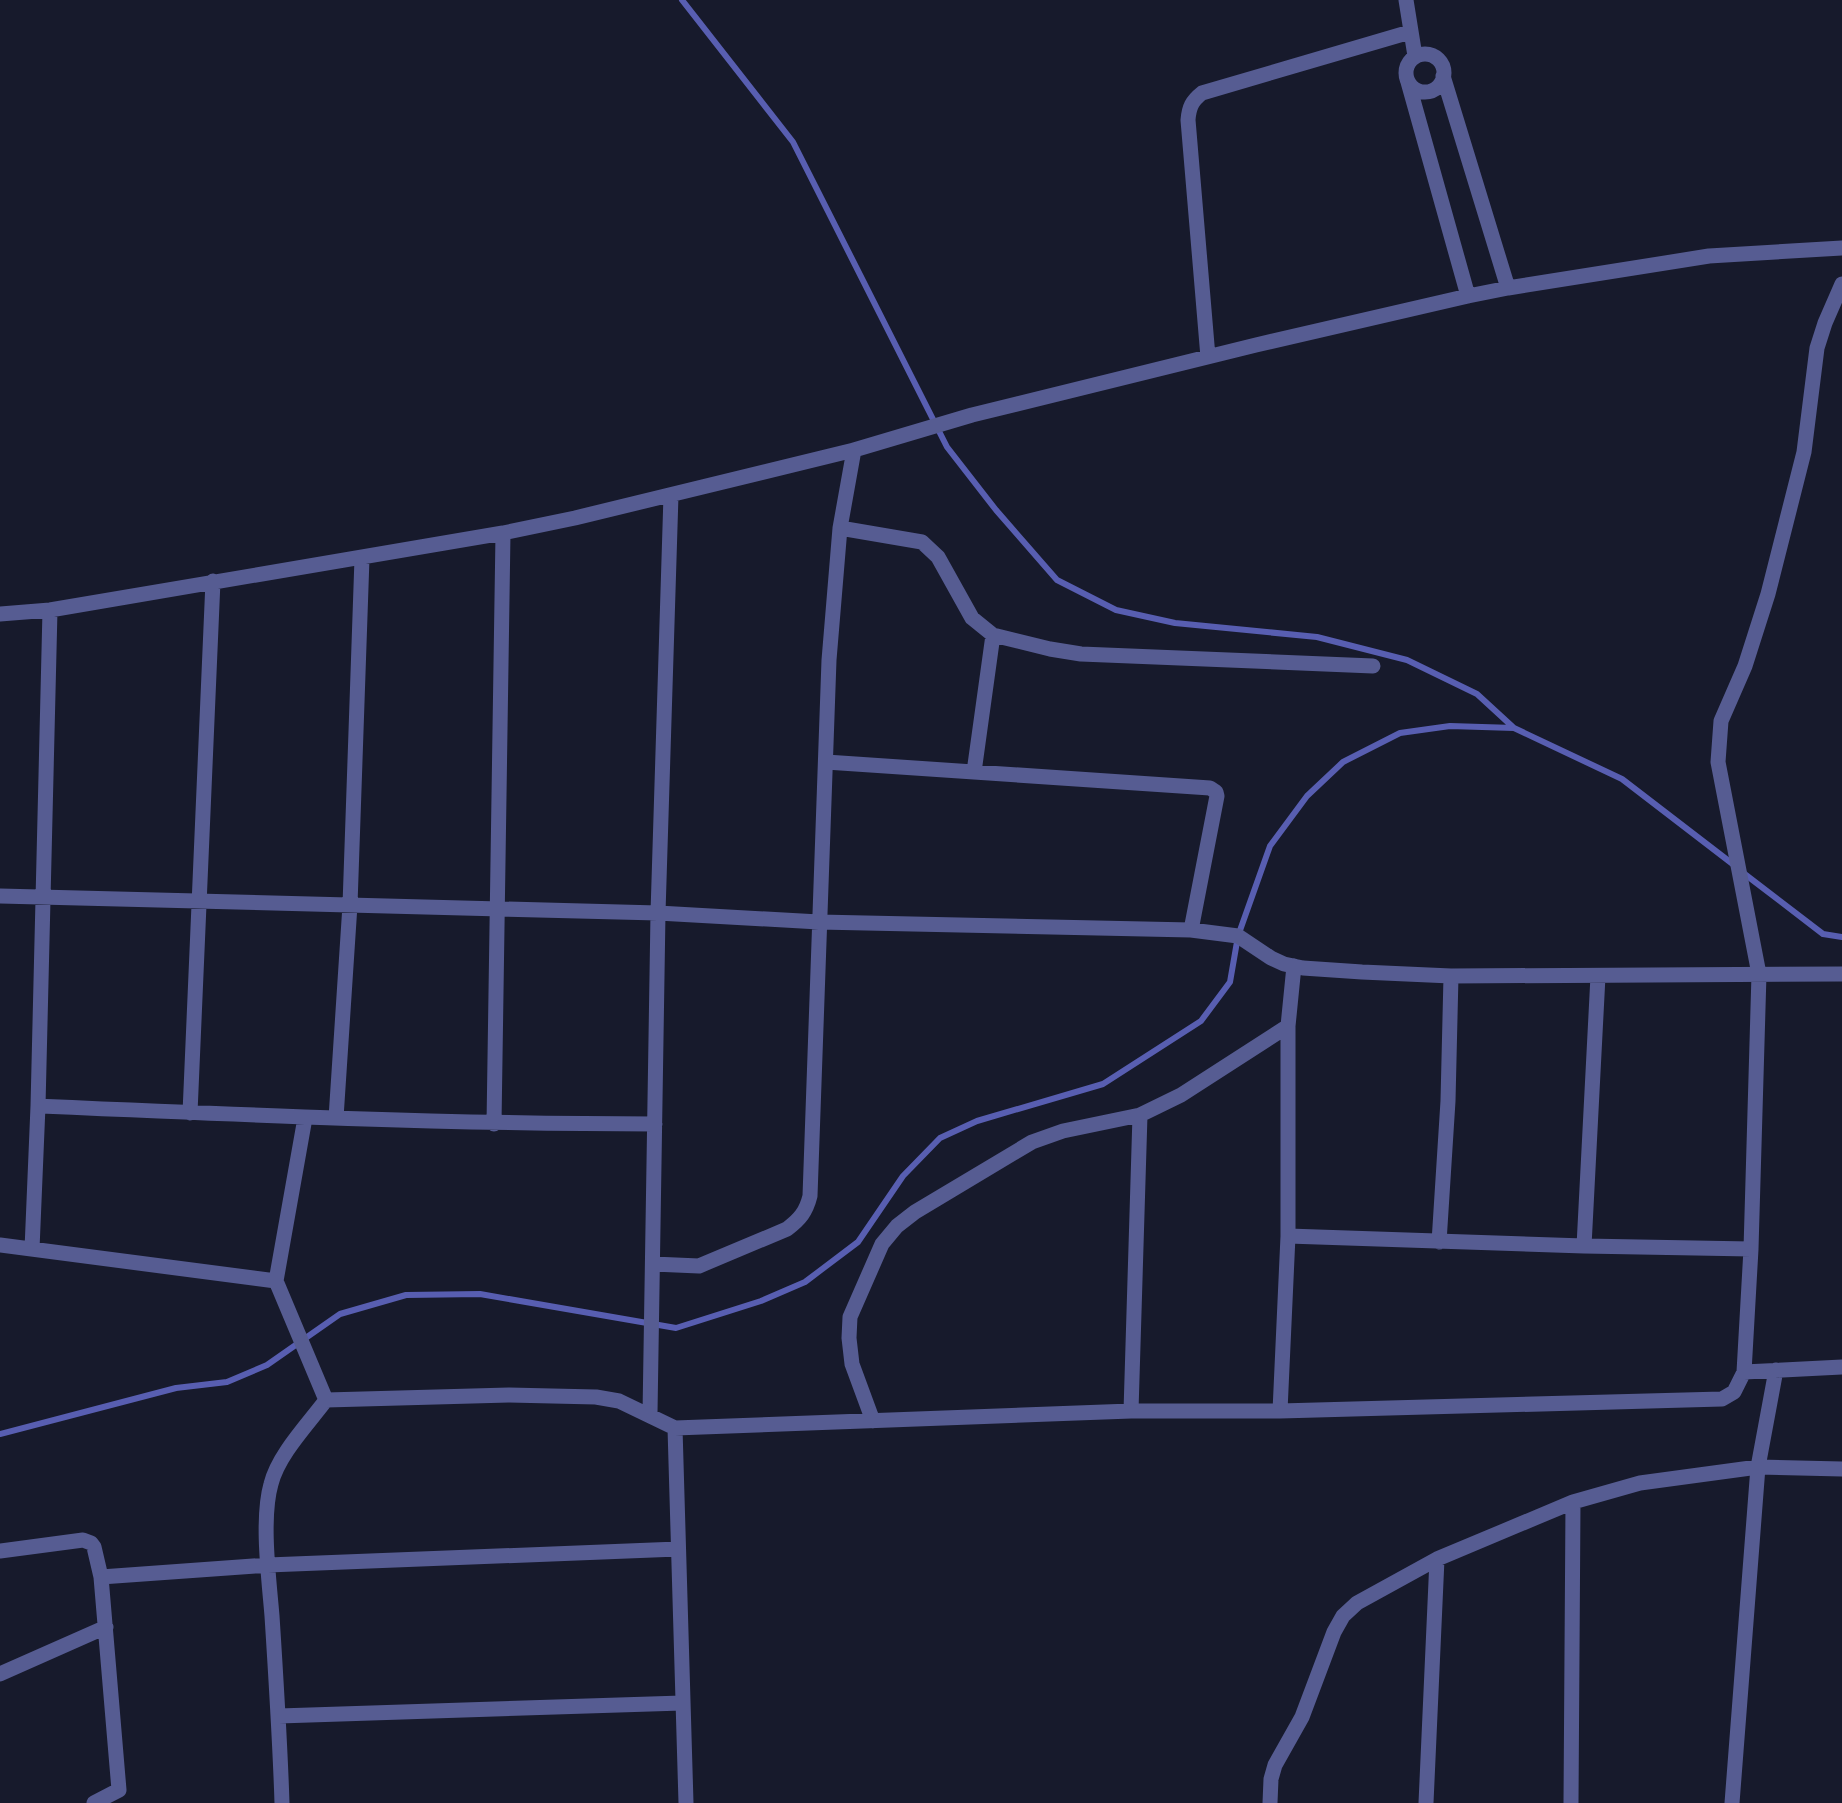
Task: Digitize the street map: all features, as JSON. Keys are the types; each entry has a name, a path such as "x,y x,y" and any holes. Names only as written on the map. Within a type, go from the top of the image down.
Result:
{"street":[{"path":"1406,0 1416,56"},
{"path":"1208,357 1188,120 1193,100 1202,93 1410,32"},
{"path":"1408,82 1413,88 1428,91 1435,88 1441,82 1443,75 1443,69 1436,57 1429,54 1416,56 1407,68 1408,82 1468,296"},
{"path":"1443,75 1508,288"},
{"path":"0,614 50,610 213,581 362,558 575,518 854,450 972,415 1208,357 1508,288 1709,256 1842,248"},
{"path":"326,1401 509,1395 596,1397 619,1401 675,1428 1131,1411 1280,1411 1722,1399 1734,1392 1744,1372 1751,1250 1759,974 1718,762 1718,740 1721,721 1745,666 1768,594 1804,452 1817,348 1842,284"},
{"path":"653,1264 689,1266 709,1263 787,1229 800,1220 807,1209 810,1196 829,660 840,528 854,450"},
{"path":"650,1414 658,914 671,495"},
{"path":"840,528 922,542 938,557 972,618 993,635 1081,654 1373,666"},
{"path":"494,1124 503,533"},
{"path":"336,1118 350,905 362,558"},
{"path":"190,1113 213,581"},
{"path":"32,1249 38,1106 50,610"},
{"path":"974,772 993,635"},
{"path":"826,762 1214,789 1217,796 1191,930"},
{"path":"0,896 658,914 819,922 1191,930 1238,936 1271,958 1294,966 1451,976 1842,974"},
{"path":"1280,1411 1288,1236 1288,1026 1294,966"},
{"path":"1439,1242 1448,1101 1451,976"},
{"path":"1584,1246 1598,976"},
{"path":"873,1421 852,1364 849,1338 850,1317 882,1244 897,1226 915,1212 1032,1142 1063,1131 1140,1115 1181,1095 1288,1026"},
{"path":"38,1106 494,1124 655,1124"},
{"path":"1131,1411 1140,1115"},
{"path":"305,1118 276,1281 326,1401"},
{"path":"1288,1236 1751,1250"},
{"path":"0,1245 276,1281"},
{"path":"1744,1372 1842,1367"},
{"path":"1732,1803 1758,1467 1776,1370"},
{"path":"282,1803 279,1716 268,1565 267,1509 270,1484 277,1466 326,1401"},
{"path":"675,1428 686,1803"},
{"path":"1270,1803 1271,1779 1275,1765 1302,1717 1334,1632 1343,1616 1357,1603 1437,1559 1572,1502 1640,1483 1758,1467 1842,1469"},
{"path":"1571,1803 1572,1502"},
{"path":"0,1551 87,1541 94,1547 101,1577 119,1797 94,1803"},
{"path":"101,1577 268,1565 678,1549"},
{"path":"1426,1803 1437,1559"},
{"path":"0,1674 106,1627"},
{"path":"279,1716 682,1703"}],"waterway":[{"path":"682,0 793,142 947,447 996,510 1057,580 1116,610 1175,623 1317,637 1407,660 1477,694 1514,728 1622,779 1734,865"},
{"path":"0,1434 176,1388 227,1382 267,1365 340,1314 406,1295 480,1294 676,1328 761,1301 805,1282 858,1242 903,1176 940,1138 977,1121 1103,1084 1201,1021 1230,982 1238,936 1270,846 1307,796 1343,762 1400,733 1450,726 1514,728"},
{"path":"1742,872 1823,934 1842,937"}]}
